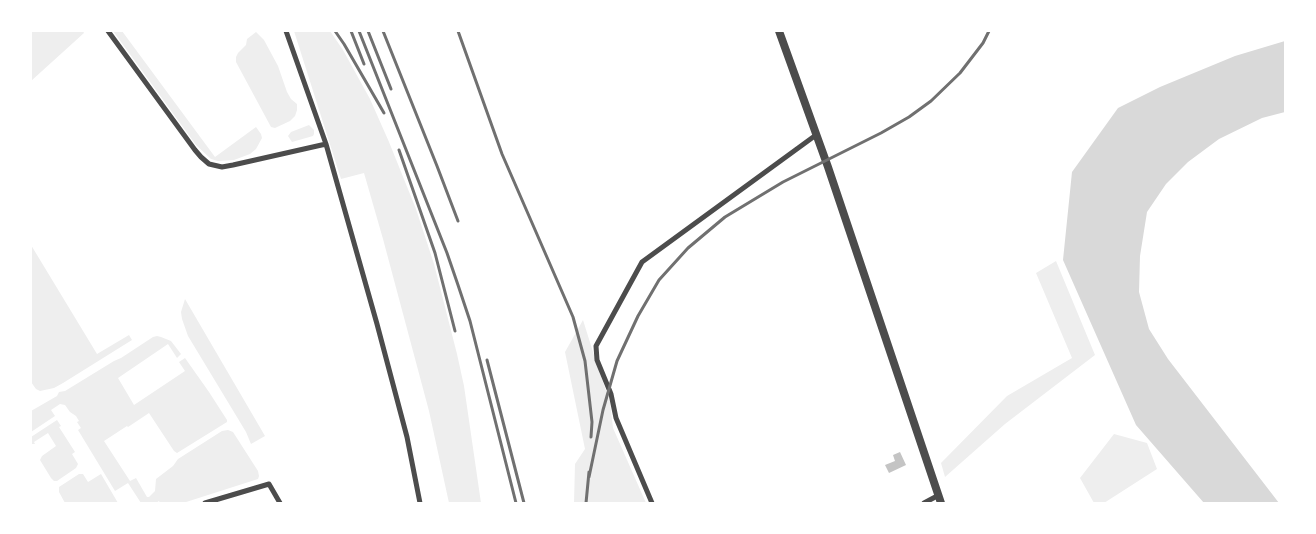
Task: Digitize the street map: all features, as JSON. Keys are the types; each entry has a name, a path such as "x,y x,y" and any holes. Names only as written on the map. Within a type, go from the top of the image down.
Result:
{"street":[{"path":"108,31 195,150 209,164 233,165 326,144"},
{"path":"286,31 326,144 407,436 420,503"},
{"path":"779,31 940,499 924,503"},
{"path":"652,503 616,418 611,394 597,360 596,346 642,262 816,135"},
{"path":"205,503 269,484 280,503"}],"shaded area":[{"path":"31,31 83,31 84,33 31,81"},
{"path":"113,31 122,31 215,157 256,127 262,138 256,149 250,154 234,160 218,161 211,159 196,145"},
{"path":"294,31 330,31 343,50 370,99 416,209 434,264 457,354 464,386 481,503 449,503 429,411 364,173 341,179"},
{"path":"256,32 264,40 278,66 287,92 297,104 295,116 290,121 275,128 271,127 236,62 236,57 246,45 247,39"},
{"path":"1285,41 1285,112 1262,118 1219,139 1188,162 1166,184 1147,212 1140,256 1139,292 1149,329 1168,359 1279,503 1204,503 1136,425 1063,260 1072,172 1118,108 1160,87 1235,56"},
{"path":"309,125 314,130 313,136 292,142 288,136 291,132"},
{"path":"31,245 97,354 129,335 132,340 54,388 40,391 31,382"},
{"path":"1056,261 1095,355 1005,424 945,477 941,463 1007,396 1072,358 1036,273"},
{"path":"185,299 265,436 251,444 246,432 188,336 181,312"},
{"path":"583,320 610,402 613,428 646,503 574,503 575,464 585,449 565,352"},
{"path":"157,336 171,341 181,354 177,358 168,344 118,378 134,405 185,371 179,362 185,358 227,422 177,453 149,413 127,426 104,441 130,481 136,478 147,497 149,497 155,491 156,479 173,466 178,459 222,431 228,430 233,432 258,471 258,479 183,503 160,503 159,501 156,503 141,503 128,483 115,491 78,430 81,428 77,422 79,421 65,405 60,404 51,410 55,416 31,432 31,411 57,396 59,392 65,391"},
{"path":"57,420 61,426 59,427 75,452 72,454 78,464 76,468 57,481 54,481 40,460 42,456 56,446 48,433 34,442 35,444 31,444 31,437"},
{"path":"1114,434 1147,443 1157,469 1104,503 1094,503 1080,478"},
{"path":"79,474 83,474 88,482 101,474 118,503 65,503 59,492 59,487"}],"building":[{"path":"900,452 906,465 889,473 885,465 895,461 893,455"}],"railway":[{"path":"335,31 384,113"},
{"path":"351,31 364,64"},
{"path":"359,31 447,253 470,321 516,503"},
{"path":"368,31 391,89"},
{"path":"383,31 458,221"},
{"path":"458,31 502,154 573,317 585,361 592,422 591,437"},
{"path":"589,477 603,410 617,361 638,316 659,280 688,248 725,217 783,182 881,133 909,117 931,101 960,73 983,43 989,31"},
{"path":"399,150 435,253 455,331"},
{"path":"487,360 524,503"},
{"path":"586,503 589,472"}]}
